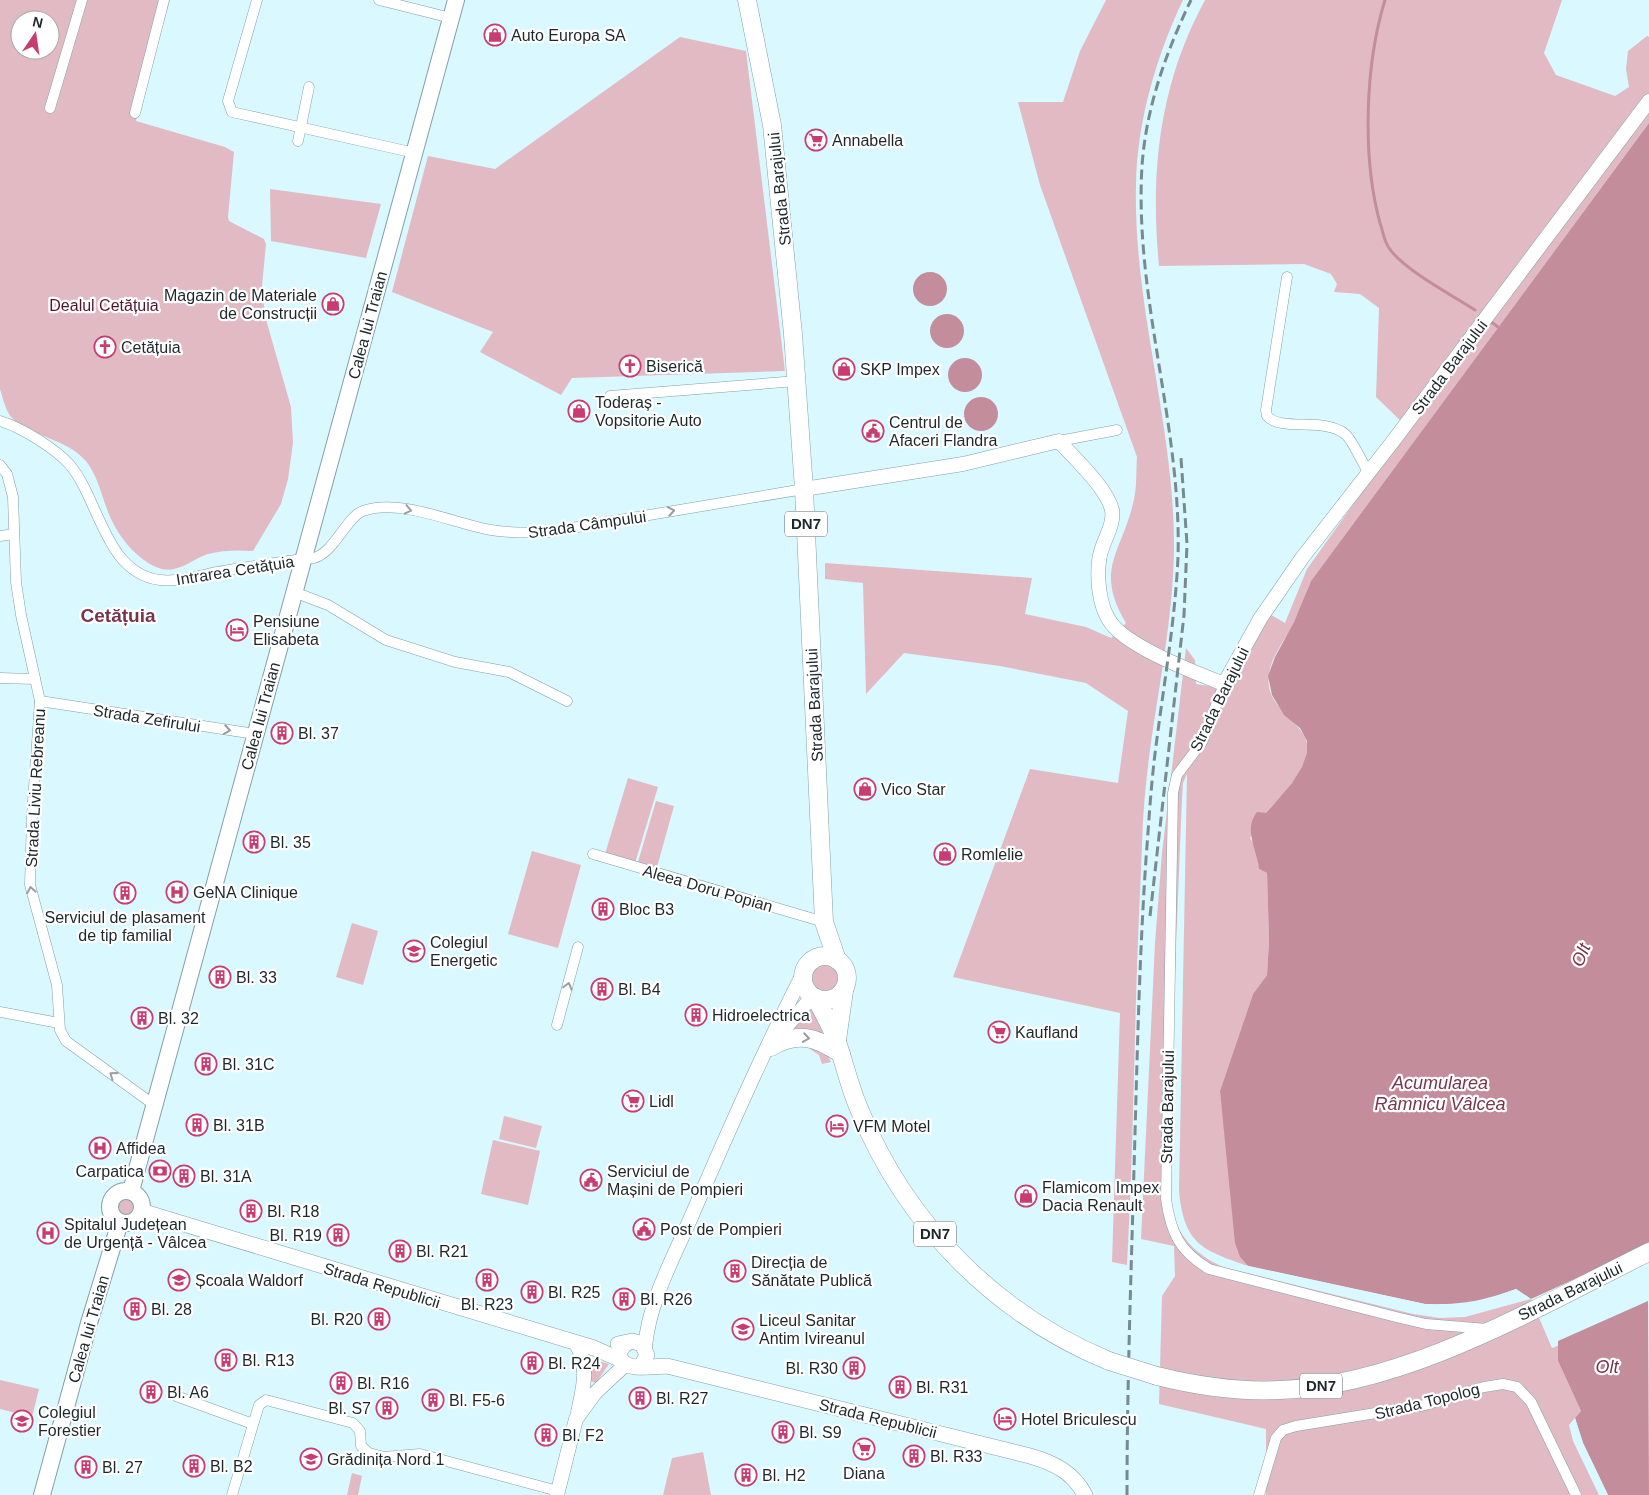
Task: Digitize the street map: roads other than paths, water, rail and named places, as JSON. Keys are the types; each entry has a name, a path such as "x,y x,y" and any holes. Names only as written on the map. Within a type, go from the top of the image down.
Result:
{"highway":[{"name":"Strada Barajului","path":"747,0 772,125 778,174 797,380 804,488 824,922 837,960"},
{"name":"Strada Barajului","path":"808,966 824,922"},
{"path":"808,966 823,956 837,960"},
{"name":"DN7","path":"837,960 845,969 847,975 844,991"},
{"name":"DN7","path":"808,966 804,984 814,997"},
{"name":"Strada Barajului","path":"839,1047 838,1016 844,991"},
{"path":"814,997 828,1000 834,999 844,991"},
{"name":"Strada Barajului","path":"814,997 839,1047 859,1110 884,1161 909,1201 946,1247 972,1274 1016,1310 1068,1343 1110,1361 1156,1376 1200,1385 1235,1389 1280,1390 1324,1385 1399,1366 1490,1329 1649,1252"},
{"path":"770,1047 788,1038 803,1036 839,1047"}],"main road":[{"name":"Calea lui Traian","path":"131,1191 153,1104 456,0"},
{"path":"122,1191 131,1191 140,1199 141,1211 136,1220 120,1222 114,1218 110,1210 111,1199 122,1191"},
{"name":"Strada Republicii","path":"141,1211 594,1348 632,1368 668,1366 1030,1456 1060,1468 1083,1490"},
{"name":"Calea lui Traian","path":"42,1495 89,1323 120,1222"},
{"path":"623,1362 620,1352 638,1345 646,1359 641,1366"},
{"name":"Strada Republicii","path":"594,1348 638,1345 668,1366"}],"street":[{"path":"50,108 82,0"},
{"path":"135,113 164,0"},
{"path":"257,0 228,101 229,107 236,114 414,153"},
{"path":"379,0 451,18"},
{"path":"298,141 310,87"},
{"name":"Strada Barajului","path":"1490,1329 1426,1324 1209,1269 1196,1262 1183,1249 1172,1231 1166,1199 1173,792 1177,775 1202,742 1224,684 1273,599 1302,558 1369,473 1649,101"},
{"path":"1288,278 1273,358 1267,416 1279,422 1321,425 1343,432 1369,473"},
{"path":"610,396 797,380"},
{"name":"Intrarea Cetățuia","path":"0,418 44,444 69,464 82,484 115,550 123,561 146,576 159,580 184,579 303,559"},
{"path":"804,488 963,464 1059,441 1117,430"},
{"path":"1059,441 1099,487 1112,508 1112,520 1102,547 1098,571 1102,601 1109,621 1121,632 1155,654 1224,684"},
{"name":"Strada Liviu Rebreanu","path":"0,466 11,485 21,615 40,701 29,868 33,898 57,985 60,1030 66,1041 153,1104"},
{"path":"0,478 11,485"},
{"name":"Strada Câmpului","path":"303,559 314,558 324,553 360,511 380,508 398,508 490,530 521,533 548,532 804,488"},
{"path":"0,536 14,534"},
{"name":"Intrarea Cetățuia","path":"294,592 328,606 386,640 455,662 509,672 568,701"},
{"path":"0,678 35,679"},
{"name":"Strada Zefirului","path":"40,701 255,734"},
{"name":"Aleea Doru Popian","path":"593,854 824,922"},
{"path":"558,1025 578,947"},
{"path":"638,1345 760,1062 808,966"},
{"path":"760,1062 795,1014 814,997"},
{"path":"0,1012 59,1023"},
{"path":"232,1495 259,1405 266,1400 349,1422 360,1431 361,1446 368,1453 384,1456 420,1454 557,1493 586,1376 583,1356 576,1343"},
{"path":"576,1419 595,1393 623,1362"},
{"name":"Strada Topolog","path":"1259,1495 1276,1438 1283,1430 1296,1426 1424,1405 1484,1387 1503,1384 1517,1387 1532,1402 1576,1495"},
{"path":"176,1396 253,1424"}],"water":[{"name":"Acumularea Râmnicu Vâlcea","path":"1649,123 1649,1242 1531,1299 1516,1289 1493,1297 1450,1304 1425,1304 1248,1266 1240,1257 1235,1243 1220,1091 1253,994 1267,975 1269,941 1267,873 1259,869 1252,840 1251,826 1257,812 1266,813 1292,783 1302,767 1307,753 1307,741 1300,728 1284,715 1272,695 1268,676 1311,581"},
{"path":"930,272 937,273 942,277 946,282 946,296 942,301 937,305 930,306 923,305 918,301 914,296 913,289 914,282 918,277 923,273"},
{"path":"947,314 954,315 959,319 963,324 963,338 959,343 954,347 947,348 940,347 935,343 931,338 930,331 931,324 935,319 940,315"},
{"path":"965,358 972,359 977,363 981,368 981,382 977,387 972,391 965,392 958,391 953,387 949,382 948,375 949,368 953,363 958,359"},
{"path":"981,397 988,398 993,402 997,407 997,421 993,426 988,430 981,431 974,430 969,426 965,421 964,414 965,407 969,402 974,398"},
{"name":"Olt","path":"1648,1301 1649,1495 1608,1495 1583,1443 1575,1418 1581,1411 1558,1361 1558,1341"}],"waterway":[{"path":"1385,0 1373,53 1368,111 1370,169 1380,223 1387,245 1396,256 1417,273 1475,310"},
{"path":"1490,321 1498,327"}],"railway":[{"path":"1127,1495 1130,1291 1138,1014 1146,859 1153,774 1172,629 1178,558 1173,460 1145,264 1141,215 1142,166 1148,123 1159,81 1173,40 1191,0"},
{"path":"1150,916 1184,615 1187,544 1181,458"}],"place":[{"name":"Auto Europa SA","path":"495,35"},
{"name":"Annabella","path":"816,140"},
{"name":"Magazin de Materiale de Construcții","path":"333,304"},
{"name":"Cetățuia","path":"105,347"},
{"name":"Biserică","path":"630,366"},
{"name":"SKP Impex","path":"844,369"},
{"name":"Toderaș - Vopsitorie Auto","path":"579,411"},
{"name":"Centrul de Afaceri Flandra","path":"873,431"},
{"name":"Pensiune Elisabeta","path":"237,630"},
{"name":"Bl. 37","path":"282,733"},
{"name":"Vico Star","path":"865,789"},
{"name":"Bl. 35","path":"254,842"},
{"name":"Romlelie","path":"945,854"},
{"name":"GeNA Clinique","path":"177,892"},
{"name":"Serviciul de plasament de tip familial","path":"125,893"},
{"name":"Bloc B3","path":"603,909"},
{"name":"Colegiul Energetic","path":"414,951"},
{"name":"Bl. 33","path":"220,977"},
{"name":"Bl. B4","path":"602,989"},
{"name":"Hidroelectrica","path":"696,1015"},
{"name":"Bl. 32","path":"142,1018"},
{"name":"Kaufland","path":"999,1032"},
{"name":"Bl. 31C","path":"206,1064"},
{"name":"Lidl","path":"633,1101"},
{"name":"Bl. 31B","path":"197,1125"},
{"name":"VFM Motel","path":"837,1126"},
{"name":"Affidea","path":"100,1148"},
{"name":"Carpatica","path":"160,1171"},
{"name":"Bl. 31A","path":"184,1176"},
{"name":"Serviciul de Mașini de Pompieri","path":"591,1180"},
{"name":"Flamicom Impex Dacia Renault","path":"1026,1196"},
{"name":"Bl. R18","path":"251,1211"},
{"name":"Post de Pompieri","path":"644,1229"},
{"name":"Spitalul Județean de Urgență - Vâlcea","path":"48,1233"},
{"name":"Bl. R19","path":"338,1235"},
{"name":"Bl. R21","path":"400,1251"},
{"name":"Direcția de Sănătate Publică","path":"735,1271"},
{"name":"Școala Waldorf","path":"179,1280"},
{"name":"Bl. R23","path":"487,1280"},
{"name":"Bl. R25","path":"532,1292"},
{"name":"Bl. R26","path":"624,1299"},
{"name":"Bl. 28","path":"135,1309"},
{"name":"Bl. R20","path":"379,1319"},
{"name":"Liceul Sanitar Antim Ivireanul","path":"743,1329"},
{"name":"Bl. R13","path":"226,1360"},
{"name":"Bl. R24","path":"532,1363"},
{"name":"Bl. R30","path":"854,1368"},
{"name":"Bl. R16","path":"341,1383"},
{"name":"Bl. R31","path":"900,1387"},
{"name":"Bl. A6","path":"151,1392"},
{"name":"Bl. R27","path":"640,1398"},
{"name":"Bl. F5-6","path":"433,1400"},
{"name":"Bl. S7","path":"387,1408"},
{"name":"Hotel Briculescu","path":"1005,1419"},
{"name":"Colegiul Forestier","path":"22,1421"},
{"name":"Bl. S9","path":"783,1432"},
{"name":"Bl. F2","path":"546,1435"},
{"name":"Diana","path":"864,1449"},
{"name":"Bl. R33","path":"914,1456"},
{"name":"Grădinița Nord 1","path":"311,1459"},
{"name":"Bl. B2","path":"194,1466"},
{"name":"Bl. 27","path":"86,1467"},
{"name":"Bl. H2","path":"746,1475"}],"district":[{"name":"Cetățuia","path":"118,615"}],"park label":[{"name":"Dealul Cetățuia","path":"104,305"}]}
